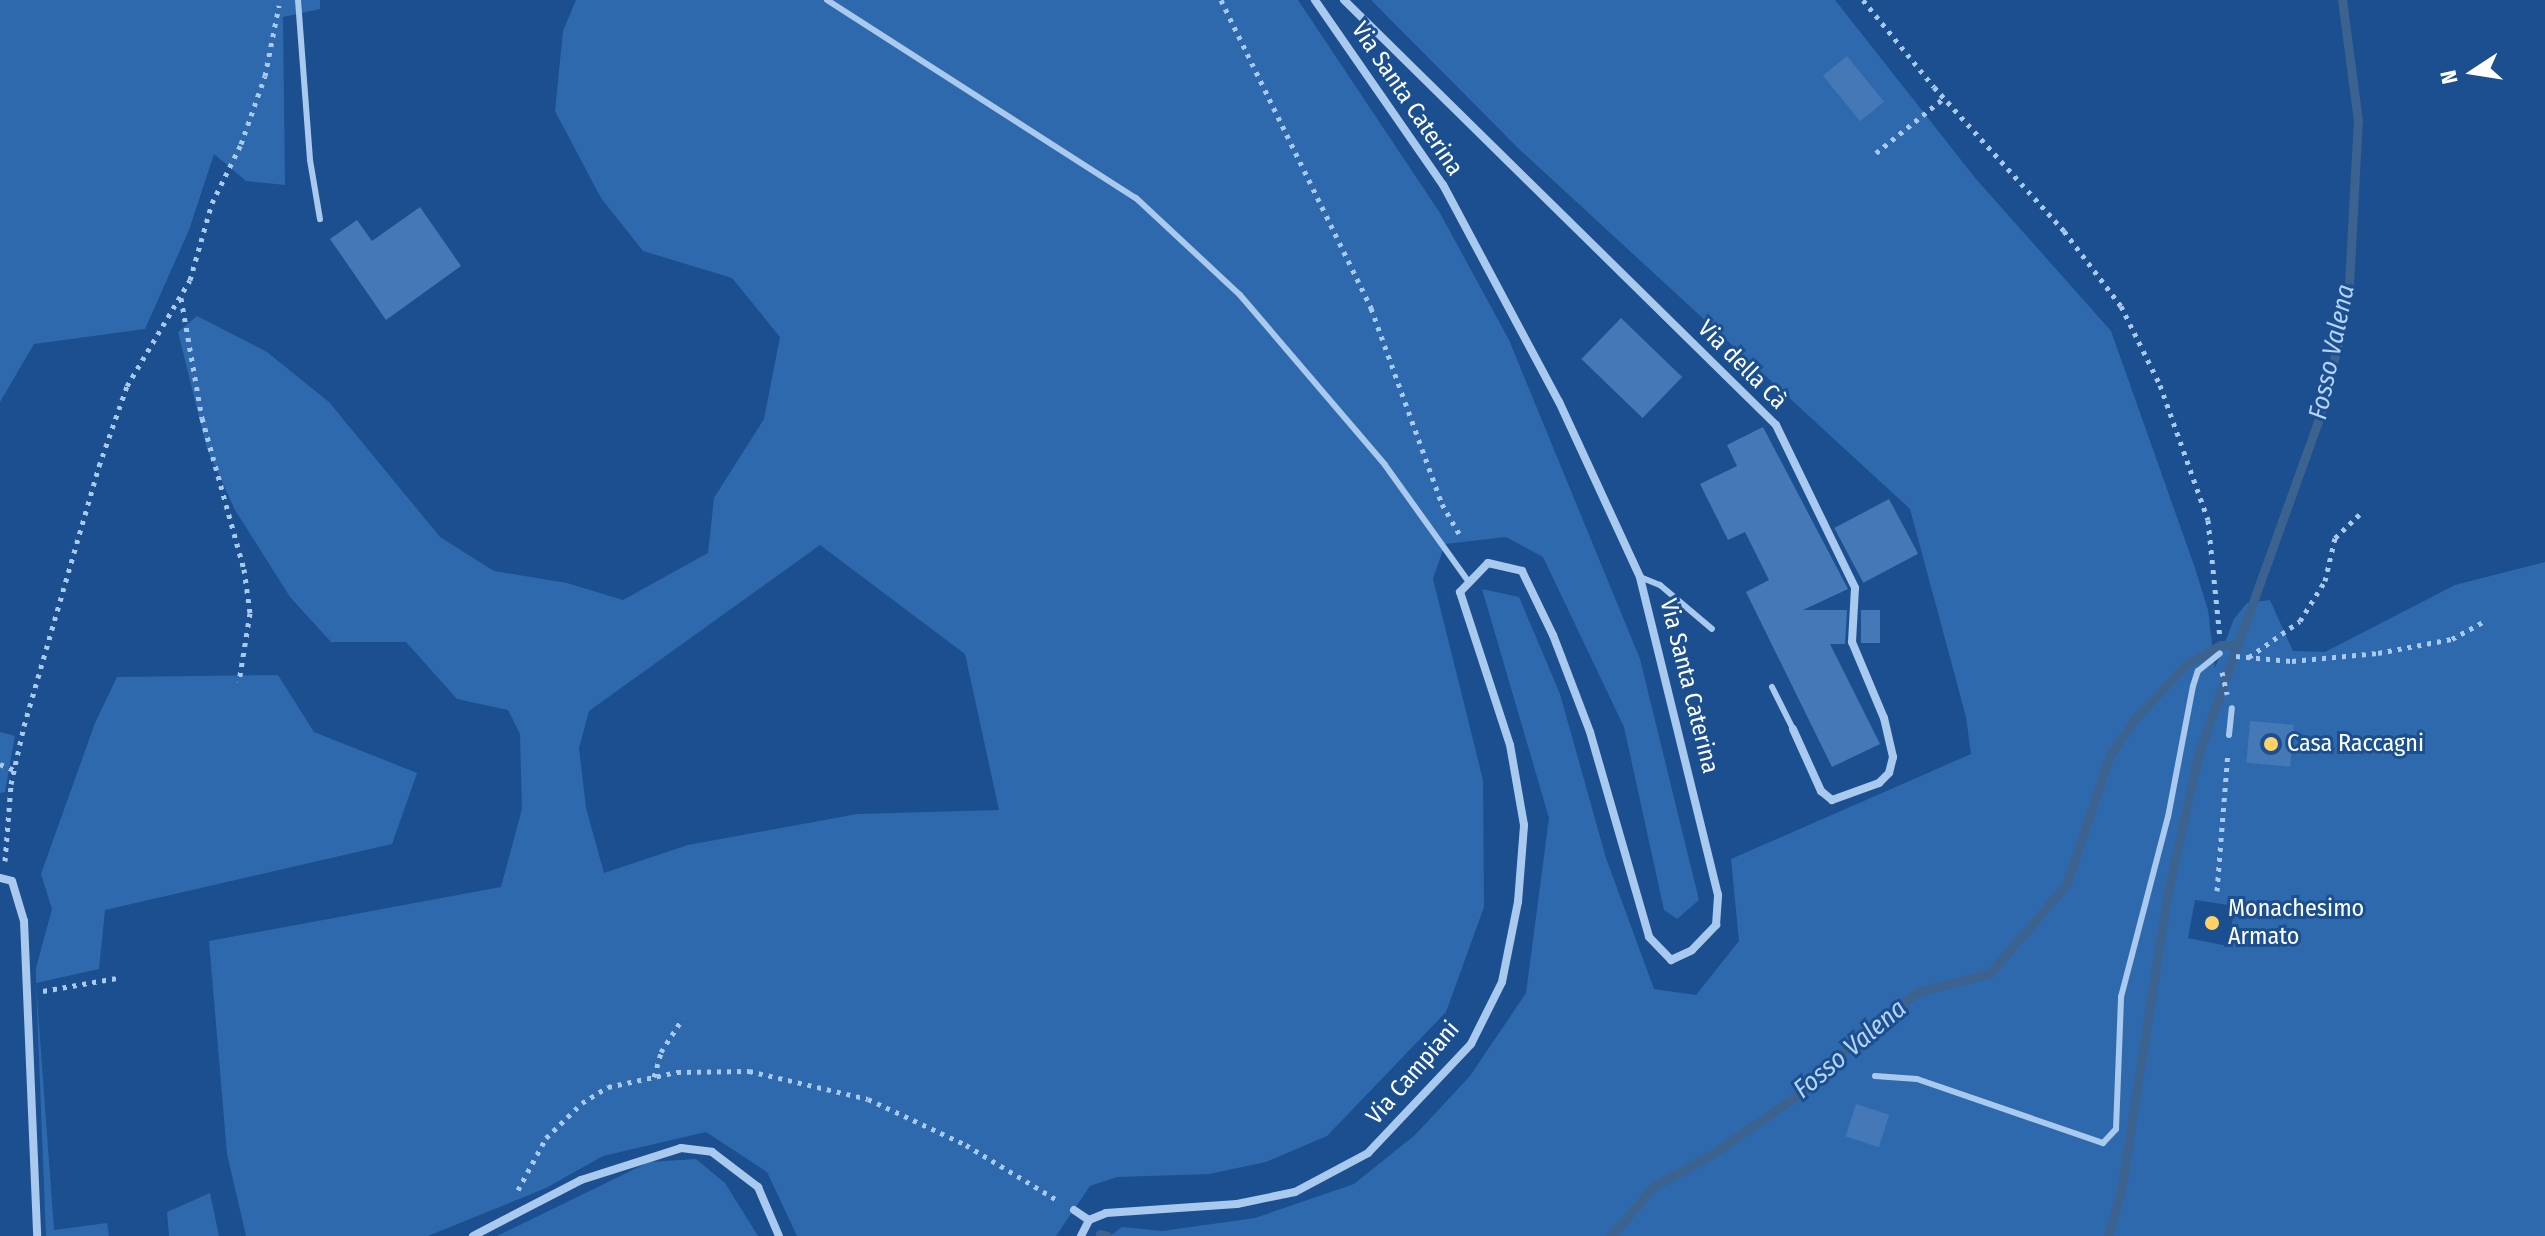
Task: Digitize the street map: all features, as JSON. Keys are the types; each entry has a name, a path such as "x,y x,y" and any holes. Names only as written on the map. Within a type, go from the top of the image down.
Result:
{"street":[{"name":"Via Santa Caterina","path":"1315,0 1443,185 1559,402 1640,577 1718,895 1716,925 1692,950 1671,960 1649,937 1641,919 1590,732 1522,571 1488,563 1479,568"},
{"name":"Via della Cà","path":"1344,0 1776,425 1855,588 1852,642 1884,718 1893,757 1889,773 1879,783 1832,800 1821,791 1793,729"},
{"path":"1468,581 1479,568"},
{"name":"Via Campiani","path":"1089,1220 1106,1213 1237,1204 1295,1192 1368,1153 1471,1044 1502,982 1518,902 1524,825 1510,745 1460,592 1468,581"},
{"path":"1,878 12,881 20,898 37,1236"},
{"path":"473,1236 581,1180 681,1148 712,1152 758,1187 779,1236"},
{"path":"1074,1210 1089,1220 1081,1236"}],"lane":[{"path":"298,0 310,160 320,219"},
{"path":"827,0 1136,198 1240,295 1385,465 1468,581"},
{"path":"1640,577 1660,585 1712,629"},
{"path":"1875,1076 1917,1079 2103,1143 2116,1129 2123,984 2168,817 2193,686 2198,671 2220,653"},
{"path":"1772,687 1793,729"},
{"path":"2229,735 2232,708"}],"path":[{"path":"1,878 14,770 43,656 122,399 181,297 265,76 280,0"},
{"path":"1221,0 1320,196 1371,308 1442,504 1479,568"},
{"path":"1863,0 1944,98 2064,231 2121,306 2160,385 2208,520 2220,633"},
{"path":"1876,153 1944,98"},
{"path":"181,297 202,418 244,569 250,613 239,682"},
{"path":"2360,514 2335,538 2325,581 2300,621 2248,658 2292,661 2378,653 2452,639 2484,621"},
{"path":"2217,891 2229,735"},
{"path":"0,764 14,770"},
{"path":"26,994 117,978"},
{"path":"654,1077 661,1052 683,1018"},
{"path":"501,1222 546,1138 582,1103 608,1087 654,1077 749,1071 868,1099 966,1145 1074,1210"}],"shaded area":[{"path":"0,0 320,0 320,9 283,17 285,185 246,181 214,154 189,230 145,329 34,344 0,402"},
{"path":"576,0 1298,0 1440,213 1509,340 1640,659 1699,900 1677,919 1664,910 1624,727 1543,557 1506,537 1445,544 1433,579 1483,780 1484,907 1446,1012 1327,1136 1266,1162 1209,1174 1117,1177 1090,1186 1056,1236 797,1236 767,1172 706,1132 603,1156 546,1188 428,1236 246,1236 227,1154 209,941 501,887 522,809 520,734 508,710 457,699 406,642 331,642 290,597 235,510 207,449 178,332 197,316 267,352 329,402 440,537 494,571 567,583 623,600 708,553 714,498 764,419 780,337 732,278 643,251 601,198 555,111 563,31","holes":["820,545 965,654 999,810 857,814 688,845 604,873 586,808 579,748 589,711"]},
{"path":"1371,0 1835,0 1976,179 2111,331 2208,610 2215,668 2234,619 2247,603 2270,600 2293,651 2325,652 2455,585 2545,562 2545,1236 1110,1236 1122,1227 1162,1231 1255,1218 1354,1184 1415,1135 1470,1076 1526,993 1549,818 1482,589 1519,597 1560,694 1606,858 1654,989 1696,995 1739,941 1731,859 1971,754 1966,717 1910,509 1519,149","holes":["2195,900 2235,906 2228,946 2188,938"]},
{"path":"278,675 314,732 417,773 392,844 105,910 99,969 36,983 36,968 52,909 41,874 95,723 117,677"},
{"path":"0,732 15,736 5,792 0,793"},
{"path":"36,983 54,1230 107,1223 109,1236 46,1236"},
{"path":"696,1159 725,1183 758,1236 497,1236 649,1162"},
{"path":"210,1193 219,1236 169,1236 167,1212"}],"building":[{"path":"1847,56 1884,102 1860,121 1823,76"},
{"path":"420,207 461,266 386,320 330,239 357,220 372,241"},
{"path":"1621,318 1682,377 1643,418 1581,359"},
{"path":"1763,427 1848,589 1803,610 1847,610 1845,644 1830,644 1880,744 1832,767 1746,592 1769,580 1745,532 1728,540 1700,484 1737,466 1727,445"},
{"path":"1889,499 1918,554 1863,583 1834,528"},
{"path":"1861,610 1880,610 1880,643 1861,643"},
{"name":"Casa Raccagni","path":"2250,721 2294,725 2290,767 2246,763"},
{"path":"1856,1104 1889,1115 1879,1147 1845,1136"}],"waterway":[{"name":"Fosso Valena","path":"2108,1236 2121,1191 2167,896 2199,752 2320,416 2348,303 2358,121 2342,0"},
{"name":"Fosso Valena","path":"1611,1236 1654,1186 1711,1155 1799,1094 1868,1029 1918,992 1990,973 2066,885 2110,755 2137,716 2186,665 2220,645 2238,645"},
{"name":"Fosso Valena","path":"1100,1234 1107,1236"}],"place":[{"name":"Casa Raccagni","path":"2271,744"},
{"name":"Monachesimo Armato","path":"2212,923"}]}
